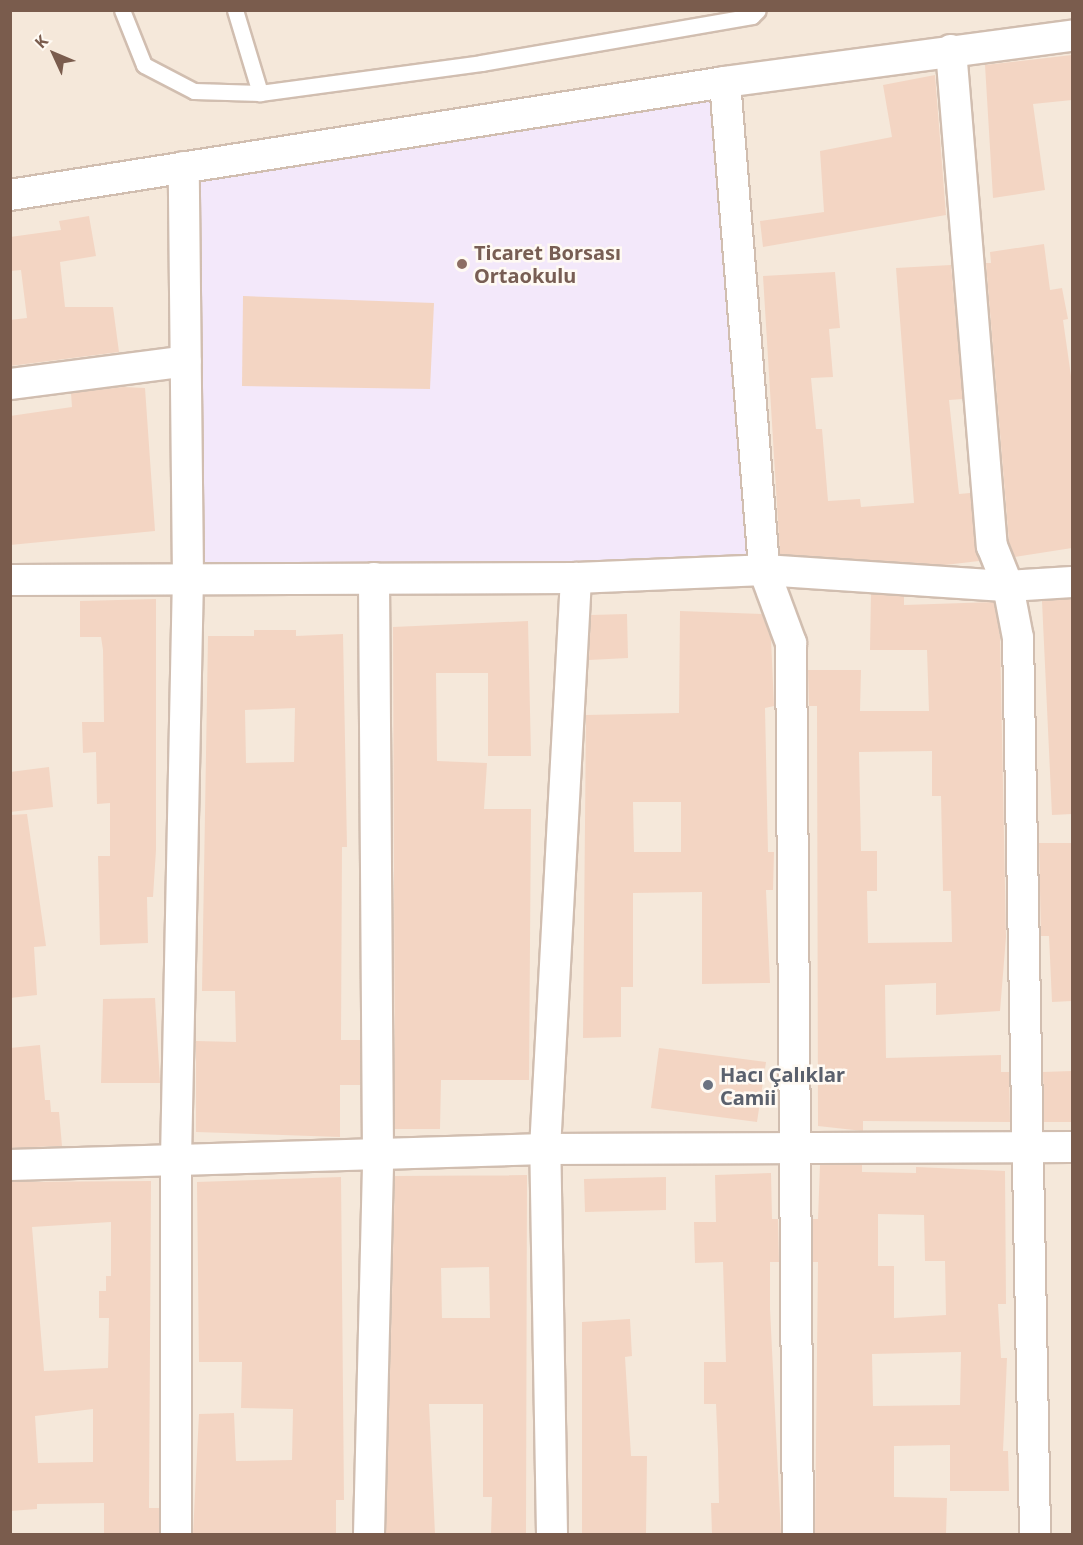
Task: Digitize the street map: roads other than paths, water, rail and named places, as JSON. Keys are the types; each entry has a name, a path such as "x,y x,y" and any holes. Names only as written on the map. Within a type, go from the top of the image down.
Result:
{"street":[{"path":"10,195 725,82 951,50 1072,36"},
{"path":"951,50 992,546 1008,586 1018,638 1035,1534"},
{"path":"725,82 764,570 791,643 798,1149 798,1534"},
{"path":"176,1534 176,1159 188,578 184,167"},
{"path":"10,384 186,361"},
{"path":"10,580 576,578 764,570 1008,586 1072,582"},
{"path":"369,1534 378,1154 374,578"},
{"path":"552,1534 545,1149 576,578"},
{"path":"10,1165 545,1149 1072,1147"}],"lane":[{"path":"122,10 144,65 195,91 260,93 481,63 752,16 758,10"},
{"path":"235,10 260,93"}],"place":[{"name":"Ticaret Borsası Ortaokulu","path":"462,264"},
{"name":"Hacı Çalıklar Camii","path":"708,1085"}]}
